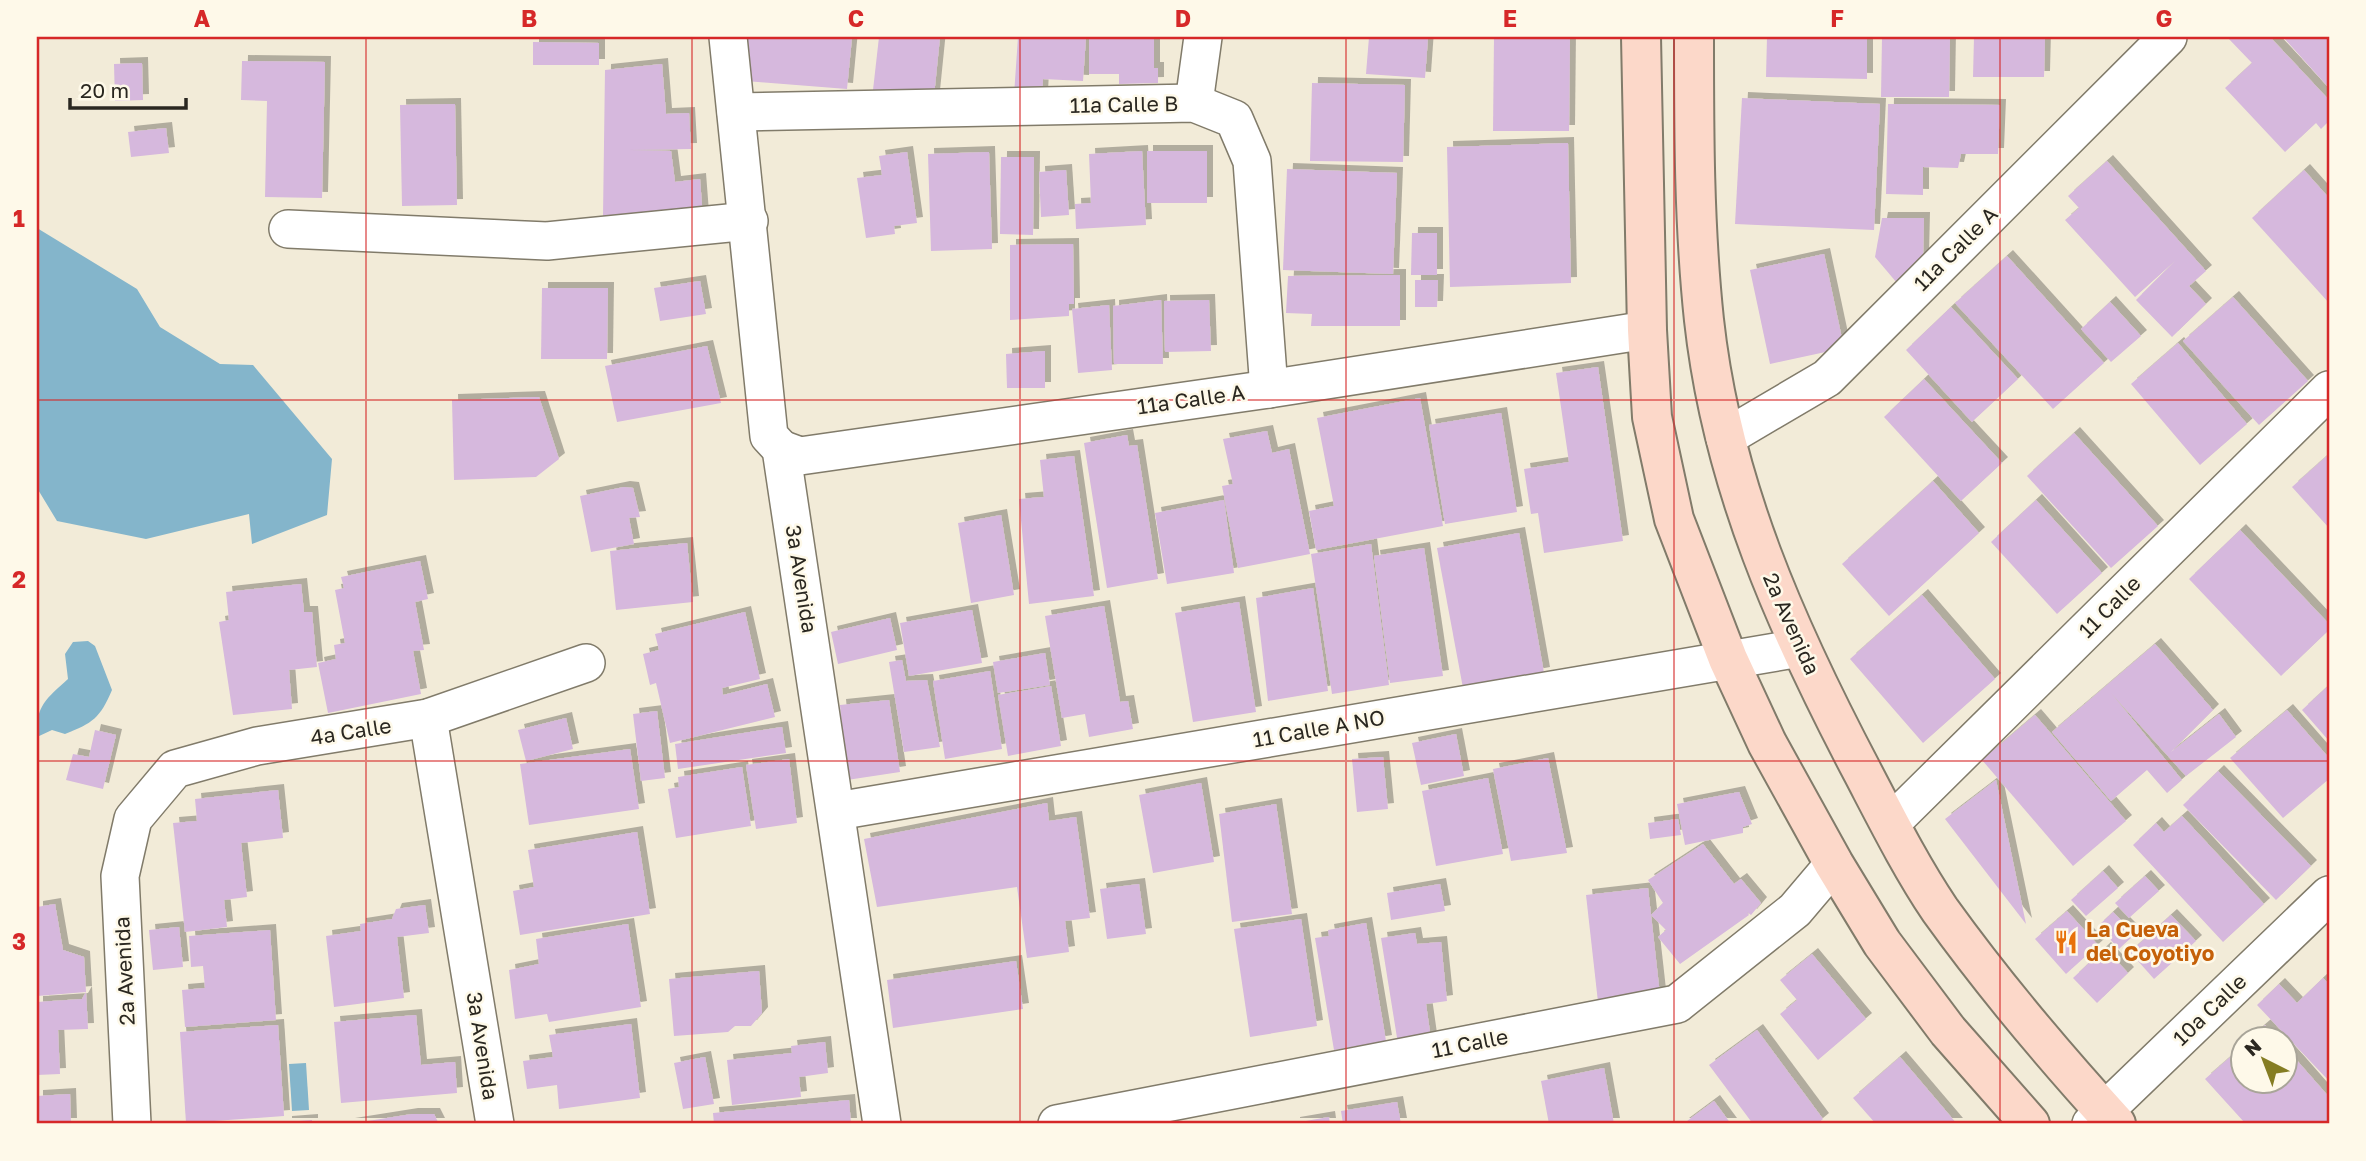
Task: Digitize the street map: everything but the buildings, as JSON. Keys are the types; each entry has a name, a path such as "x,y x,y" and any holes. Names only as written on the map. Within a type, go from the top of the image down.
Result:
{"street":[{"name":"3a Avenida","path":"729,37 769,436 781,449 837,811 869,1056 882,1124"},
{"path":"1194,103 1203,37"},
{"path":"1641,37 1647,330 1652,417 1674,519 1728,659 1767,743 1834,864 1882,943 1948,1031 2030,1124"},
{"name":"2a Avenida","path":"1694,37 1694,166 1704,322 1725,438 1755,543 1800,648 1890,824 1939,908 2104,1120"},
{"name":"11a Calle A","path":"1725,438 1827,378 2168,37"},
{"name":"11a Calle B","path":"736,112 1194,103 1234,119 1252,161 1269,389"},
{"path":"288,229 547,241 749,220"},
{"name":"11a Calle A","path":"781,449 800,456 1269,389 1647,330"},
{"name":"11 Calle","path":"1890,824 2329,390"},
{"name":"11 Calle A NO","path":"837,811 1800,648"},
{"name":"4a Calle","path":"133,819 175,769 257,746 428,718 586,663"},
{"name":"3a Avenida","path":"428,718 495,1124"},
{"name":"2a Avenida","path":"132,1124 120,876 133,819"},
{"name":"11 Calle","path":"1056,1124 1676,1004 1795,910 1834,864"},
{"name":"10a Calle","path":"2104,1120 2329,895"}],"water":[{"path":"37,228 137,289 160,327 220,364 253,365 332,459 327,515 252,544 249,514 146,539 57,521 37,488"},
{"path":"88,641 95,646 112,690 108,699 95,718 82,726 65,734 52,730 37,737 40,710 68,679 65,654 73,642"},
{"path":"306,1063 309,1110 292,1111 289,1064"}],"place":[{"name":"La Cueva del Coyotiyo","path":"2066,942"}]}
